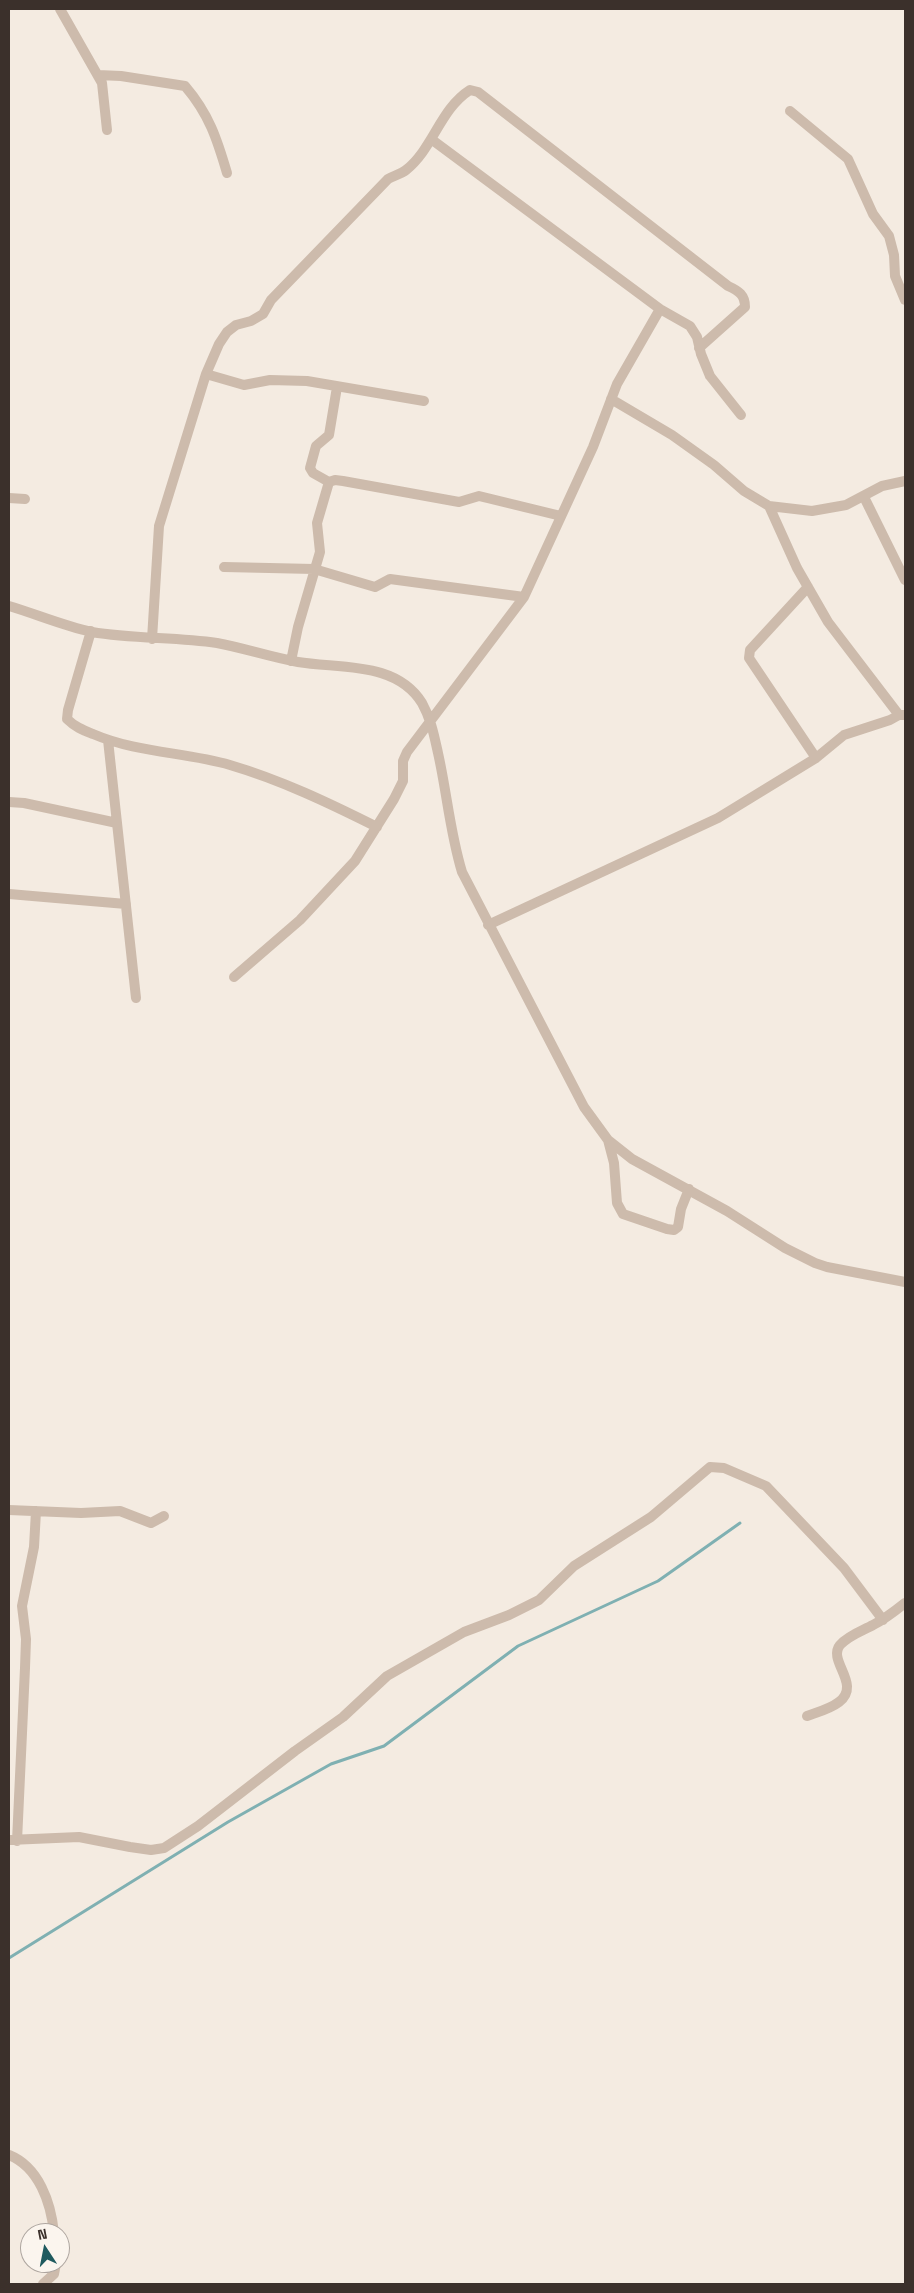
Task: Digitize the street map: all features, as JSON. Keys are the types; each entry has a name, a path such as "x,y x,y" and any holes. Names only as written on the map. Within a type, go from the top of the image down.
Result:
{"street":[{"path":"60,9 98,75 104,94 107,130"},
{"path":"98,75 121,76 185,86 199,103 216,134 227,173"},
{"path":"152,639 159,526 206,374 219,344 227,332 263,314 270,300 388,179 406,170 423,151 445,115 461,96 470,90 478,92 728,286 740,292 745,300 746,307 700,348"},
{"path":"790,111 848,159 873,214 889,236 894,256 895,276 905,300"},
{"path":"431,138 660,309 690,326 697,337 710,376 741,415"},
{"path":"234,977 300,920 355,861 394,799 403,780 403,762 407,752 524,597 593,446 617,384 660,309"},
{"path":"206,374 244,385 270,380 307,381 424,401"},
{"path":"337,387 328,435 316,446 310,468 313,473 329,482 334,480 343,481 459,502 479,496 561,516"},
{"path":"611,399 672,435 714,465 744,490 769,506 812,511 846,505 882,486 905,480"},
{"path":"291,661 320,552 317,523 329,482"},
{"path":"864,497 905,580"},
{"path":"9,498 25,499"},
{"path":"488,925 718,818 816,758 844,735 902,715 828,622 808,587 769,506"},
{"path":"224,567 314,569 376,587 390,579 524,597"},
{"path":"808,587 750,650 749,658 816,758"},
{"path":"9,606 91,631 152,639 214,643 250,649 291,661 372,670 390,676 412,690 431,720 454,846 462,872 584,1107 608,1140 632,1159 689,1189 785,1248 815,1263 905,1282"},
{"path":"91,631 67,719 74,726 131,747 228,765 307,792 376,827"},
{"path":"108,740 136,998"},
{"path":"9,802 24,803 117,823"},
{"path":"9,894 126,904"},
{"path":"608,1140 614,1163 617,1203 622,1214 674,1230 678,1227 681,1209 689,1189"},
{"path":"36,1511 34,1547 22,1606 26,1639 26,1668 13,1840 78,1837 151,1850 164,1848 198,1826 343,1716 387,1676 464,1632 509,1615 539,1600 574,1566 651,1517 710,1468 724,1468 766,1486 844,1568 882,1620"},
{"path":"9,1510 81,1514 120,1511 151,1522 164,1516"},
{"path":"807,1716 840,1701 847,1690 846,1681 837,1658 839,1646 851,1636 882,1620 905,1603"},
{"path":"9,2155 28,2168 39,2183 46,2198 52,2223"},
{"path":"43,2284 54,2273"}],"waterway":[{"path":"9,1958 228,1822 331,1764 384,1746 518,1646 658,1581 740,1523"}]}
